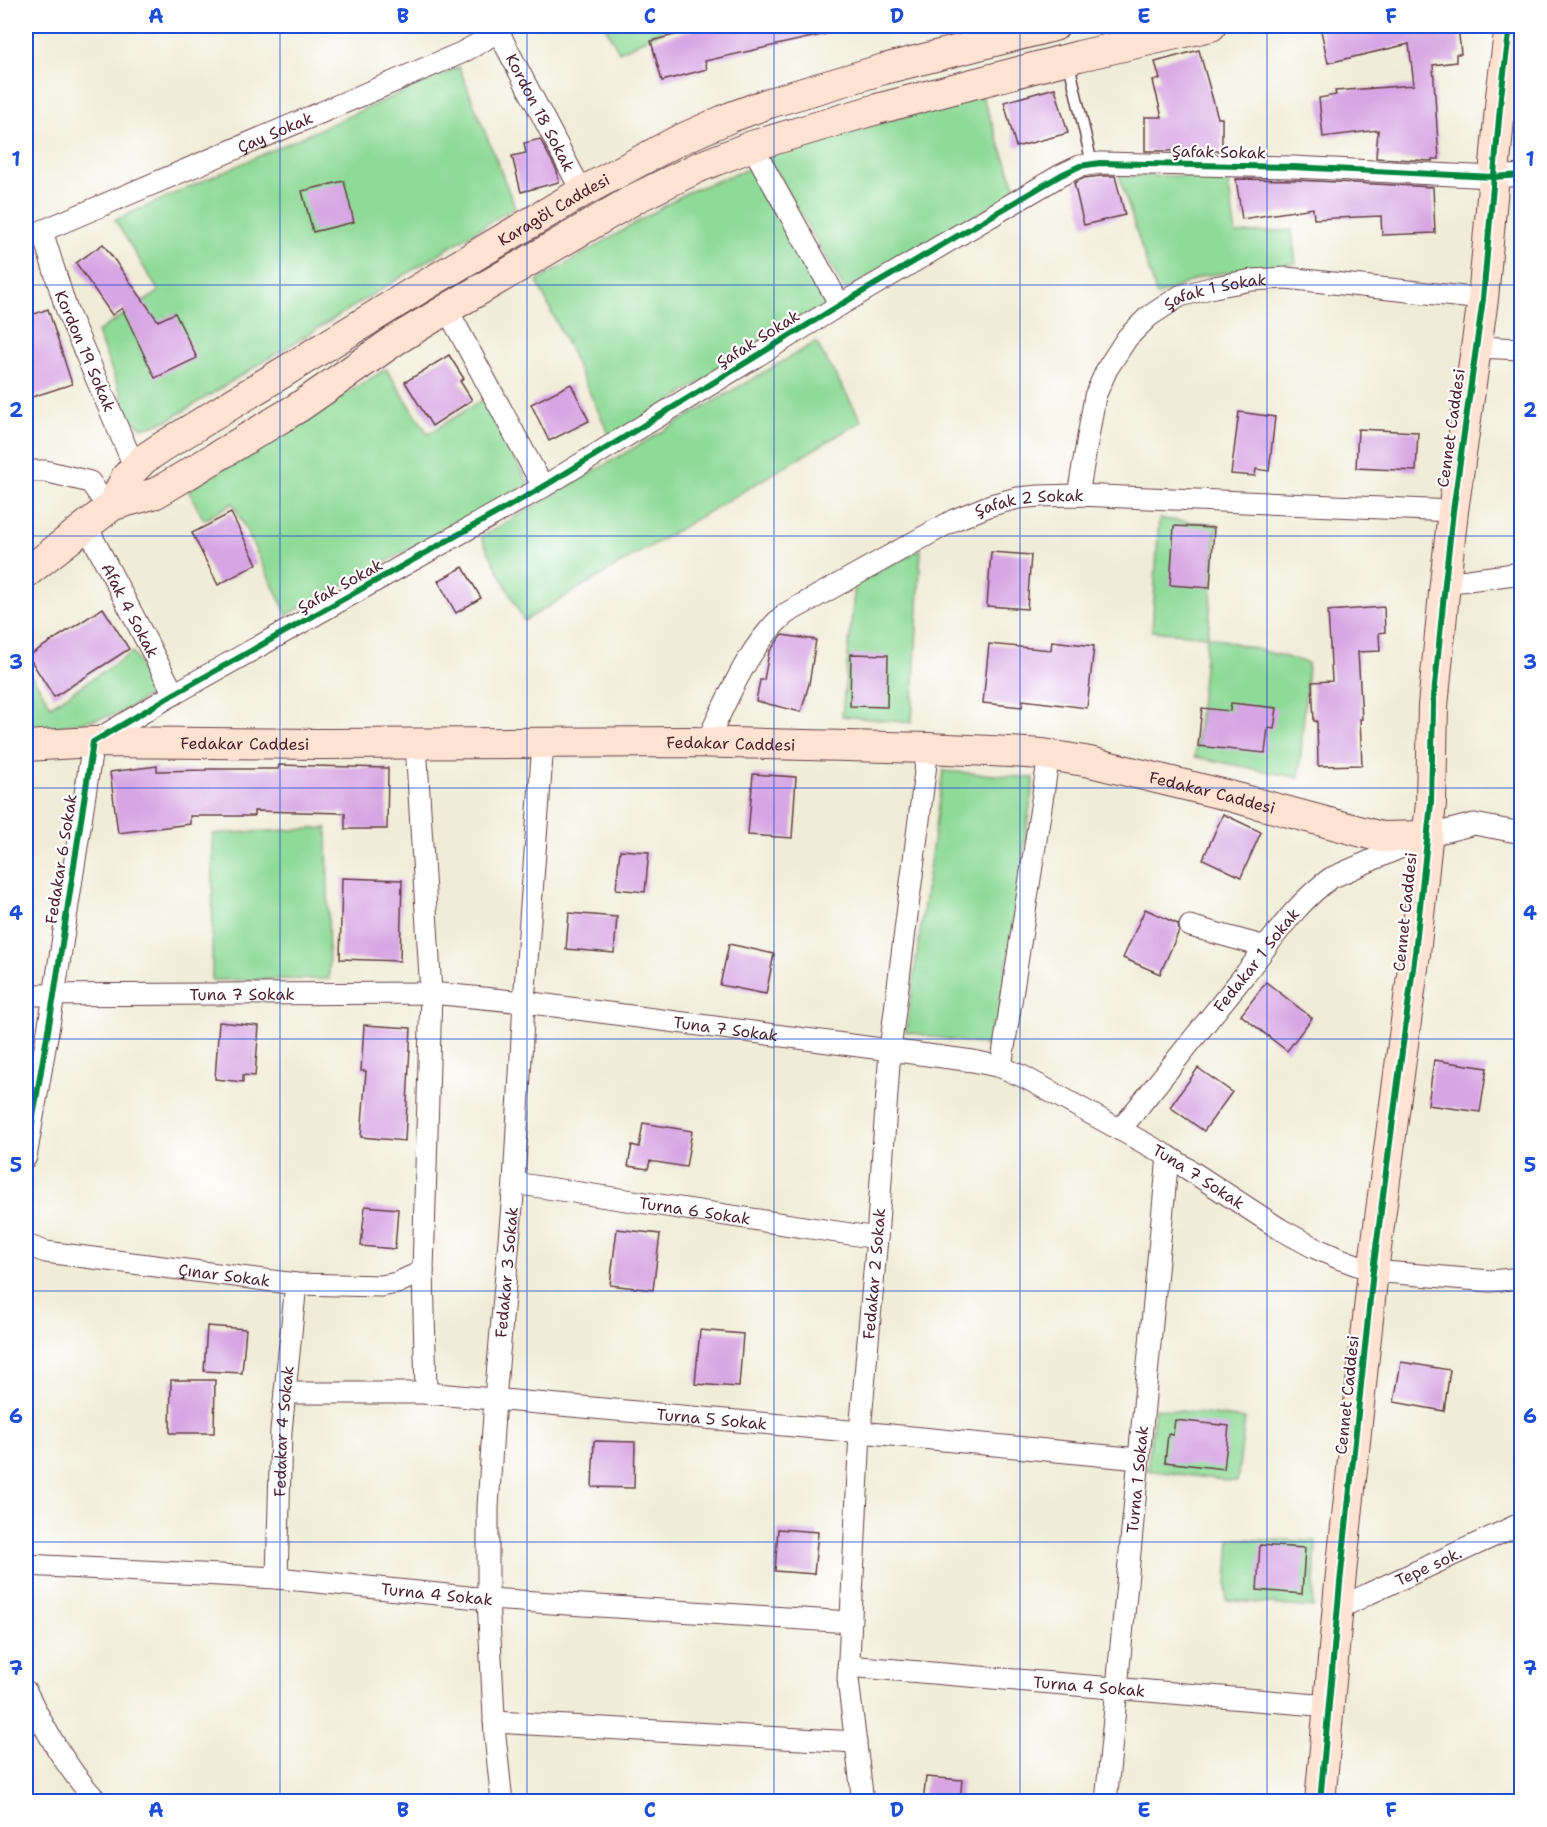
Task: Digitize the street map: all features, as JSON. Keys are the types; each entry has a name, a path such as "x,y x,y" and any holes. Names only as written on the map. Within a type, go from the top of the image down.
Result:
{"street":[{"name":"Karagöl Caddesi","path":"111,507 126,477 144,459 162,447 313,353 582,192 677,141 730,117 769,103 884,69 1054,26"},
{"path":"26,573 111,507 156,493 299,407 394,341 447,309 636,198 699,167 752,146 877,109 1140,41 1211,26"},
{"name":"Cennet Caddesi","path":"1320,1802 1373,1271 1415,953 1431,803 1433,706 1453,511 1483,299 1507,176 1501,96 1510,26"},
{"name":"Kordon 18 Sokak","path":"501,28 582,192"},
{"name":"Çay Sokak","path":"34,230 461,53 501,28"},
{"path":"752,146 840,305"},
{"name":"Şafak Sokak","path":"93,742 174,694 543,487 840,305 1080,166 1100,163 1293,167 1507,176"},
{"name":"Kordon 19 Sokak","path":"34,230 52,267 67,311 135,468"},
{"name":"Şafak 1 Sokak","path":"1078,495 1095,396 1107,369 1127,338 1148,317 1180,296 1252,280 1286,278 1483,299"},
{"path":"447,309 543,487"},
{"path":"1477,347 1521,349"},
{"path":"26,471 45,471 90,482 111,507"},
{"name":"Şafak 2 Sokak","path":"706,743 753,652 774,624 785,614 954,520 982,508 1018,498 1078,495 1453,511"},
{"name":"Afak 4 Sokak","path":"87,527 174,694"},
{"path":"1445,583 1521,573"},
{"name":"Fedakar Caddesi","path":"26,746 93,742 706,743 928,748 1049,755 1090,762 1226,795 1381,837 1427,836"},
{"name":"Fedakar 6 Sokak","path":"26,1157 54,996 93,742"},
{"name":"Fedakar 3 Sokak","path":"502,1802 494,1722 488,1599 488,1507 514,1183 524,1002 543,743"},
{"path":"416,744 431,993 423,1271 426,1393"},
{"name":"Fedakar 2 Sokak","path":"863,1802 848,1679 860,1432 890,1050 928,748"},
{"path":"1001,1067 1049,755"},
{"name":"Fedakar 1 Sokak","path":"1120,1130 1307,898 1331,878 1427,836 1474,824 1521,833"},
{"path":"1190,926 1266,947"},
{"name":"Tuna 7 Sokak","path":"26,995 431,993 524,1002 973,1061 1001,1067 1024,1077 1168,1156 1313,1247 1373,1271 1490,1281 1521,1278"},
{"name":"Turna 1 Sokak","path":"1106,1802 1168,1156"},
{"name":"Turna 6 Sokak","path":"514,1183 877,1238"},
{"name":"Çınar Sokak","path":"26,1245 46,1252 296,1284 381,1286 397,1283 423,1271"},
{"name":"Fedakar 4 Sokak","path":"277,1578 281,1431 296,1284"},
{"name":"Turna 5 Sokak","path":"285,1393 426,1393 1139,1459"},
{"name":"Tepe sok.","path":"1338,1609 1521,1523"},
{"name":"Turna 4 Sokak","path":"26,1565 277,1578 488,1599 850,1622"},
{"name":"Turna 4 Sokak","path":"848,1666 1329,1706"},
{"path":"26,1691 57,1748 85,1788 98,1802"},
{"path":"494,1722 856,1742"}],"lane":[{"path":"1068,59 1092,164"}],"green space":[{"path":"605,26 673,26 619,52"},
{"path":"459,67 515,207 169,420 143,428 131,420 97,332 159,292 115,220"},
{"path":"982,96 1017,192 845,290 766,154"},
{"path":"751,168 831,302 611,438 537,281 688,192"},
{"path":"1119,176 1227,176 1236,234 1292,230 1296,263 1203,276 1157,296"},
{"path":"26,182 36,222 29,253 26,253"},
{"path":"816,342 862,421 524,621 481,537"},
{"path":"386,369 428,434 482,400 529,485 287,615 233,503 204,520 188,490"},
{"path":"1159,519 1217,524 1208,636 1308,663 1299,778 1195,757 1207,636 1152,631"},
{"path":"921,549 912,723 842,716 855,584"},
{"path":"133,652 153,693 114,715 26,734 26,667 51,706"},
{"path":"943,771 1034,778 995,1047 906,1032"},
{"path":"327,828 329,979 212,980 213,834"},
{"path":"1155,1408 1245,1419 1237,1482 1147,1470"},
{"path":"1230,1539 1316,1541 1313,1608 1226,1600"}],"building":[{"path":"708,26 825,26 826,34 705,61 707,69 662,81 651,41"},
{"path":"1320,26 1458,26 1461,54 1456,54 1456,62 1433,65 1439,159 1432,159 1432,161 1376,158 1378,130 1323,137 1319,98 1336,95 1335,91 1414,85 1409,44 1328,63"},
{"path":"1199,50 1218,118 1222,118 1222,151 1145,151 1145,117 1162,117 1153,81 1160,79 1155,62"},
{"path":"1055,88 1068,133 1016,147 1004,102"},
{"path":"540,139 557,171 559,182 521,192 512,156 526,153 524,143"},
{"path":"1115,176 1125,215 1084,225 1074,183 1084,178"},
{"path":"1236,179 1433,187 1435,233 1382,235 1381,216 1314,219 1313,208 1242,219"},
{"path":"344,181 354,222 313,232 302,191"},
{"path":"103,244 158,321 175,313 197,358 155,378 122,308 112,315 76,263"},
{"path":"48,309 72,384 26,399 26,317"},
{"path":"449,355 464,379 460,381 472,400 432,426 405,382"},
{"path":"571,384 589,421 549,441 531,404"},
{"path":"1239,412 1275,417 1269,471 1256,469 1255,476 1231,474"},
{"path":"1358,429 1418,432 1416,471 1356,468"},
{"path":"231,513 257,564 218,585 192,533"},
{"path":"1174,526 1214,528 1210,588 1170,585"},
{"path":"991,552 1031,555 1027,609 987,606"},
{"path":"463,567 481,598 456,613 438,581"},
{"path":"1384,607 1385,632 1379,633 1380,651 1358,652 1362,765 1318,766 1317,721 1314,721 1312,682 1332,681 1328,611"},
{"path":"103,608 129,649 54,697 28,656"},
{"path":"782,635 816,640 809,684 801,712 756,701 760,680 764,680 769,652"},
{"path":"1052,641 1094,646 1087,708 1023,700 1022,707 983,703 989,644 1051,650"},
{"path":"851,654 888,655 887,707 850,706"},
{"path":"1231,703 1277,708 1274,729 1268,728 1265,753 1198,746 1202,708 1230,711"},
{"path":"279,765 388,768 387,829 345,829 345,813 254,811 254,816 190,816 190,824 118,833 110,772 157,766 157,771 278,769"},
{"path":"753,774 796,777 792,838 748,835"},
{"path":"1223,814 1261,832 1241,877 1203,859"},
{"path":"620,850 649,852 645,892 616,889"},
{"path":"342,878 402,880 400,961 340,959"},
{"path":"1145,909 1178,924 1179,931 1160,974 1123,958"},
{"path":"569,913 617,917 614,953 566,949"},
{"path":"729,944 774,954 766,994 720,985"},
{"path":"1266,982 1312,1018 1287,1051 1241,1015"},
{"path":"219,1022 259,1026 255,1076 243,1075 243,1082 215,1079"},
{"path":"364,1025 411,1028 405,1141 361,1137 366,1071 361,1071"},
{"path":"1434,1060 1487,1068 1480,1112 1428,1105"},
{"path":"1198,1068 1232,1092 1204,1131 1170,1107"},
{"path":"643,1123 692,1131 686,1167 650,1161 648,1169 628,1166 632,1145 639,1147"},
{"path":"365,1206 398,1209 395,1249 361,1246"},
{"path":"617,1229 660,1234 653,1290 610,1285"},
{"path":"207,1326 246,1329 242,1373 204,1371"},
{"path":"700,1330 743,1334 739,1387 695,1384"},
{"path":"1401,1362 1450,1370 1444,1411 1394,1402"},
{"path":"171,1380 215,1380 214,1433 170,1433"},
{"path":"1175,1420 1229,1426 1224,1469 1165,1462 1168,1434 1173,1435"},
{"path":"594,1441 635,1442 634,1488 592,1487"},
{"path":"778,1529 818,1532 814,1574 775,1571"},
{"path":"1260,1545 1305,1548 1302,1594 1257,1590"},
{"path":"926,1777 962,1780 960,1802 923,1802"}],"cycle path":[{"path":"1320,1802 1340,1583 1373,1271 1415,953 1431,803 1433,706 1445,583 1483,299 1501,96 1510,26"},
{"path":"26,1157 54,996 93,742 174,694 543,487 840,305 1080,166 1100,163 1293,167 1493,177 1522,175"}]}
